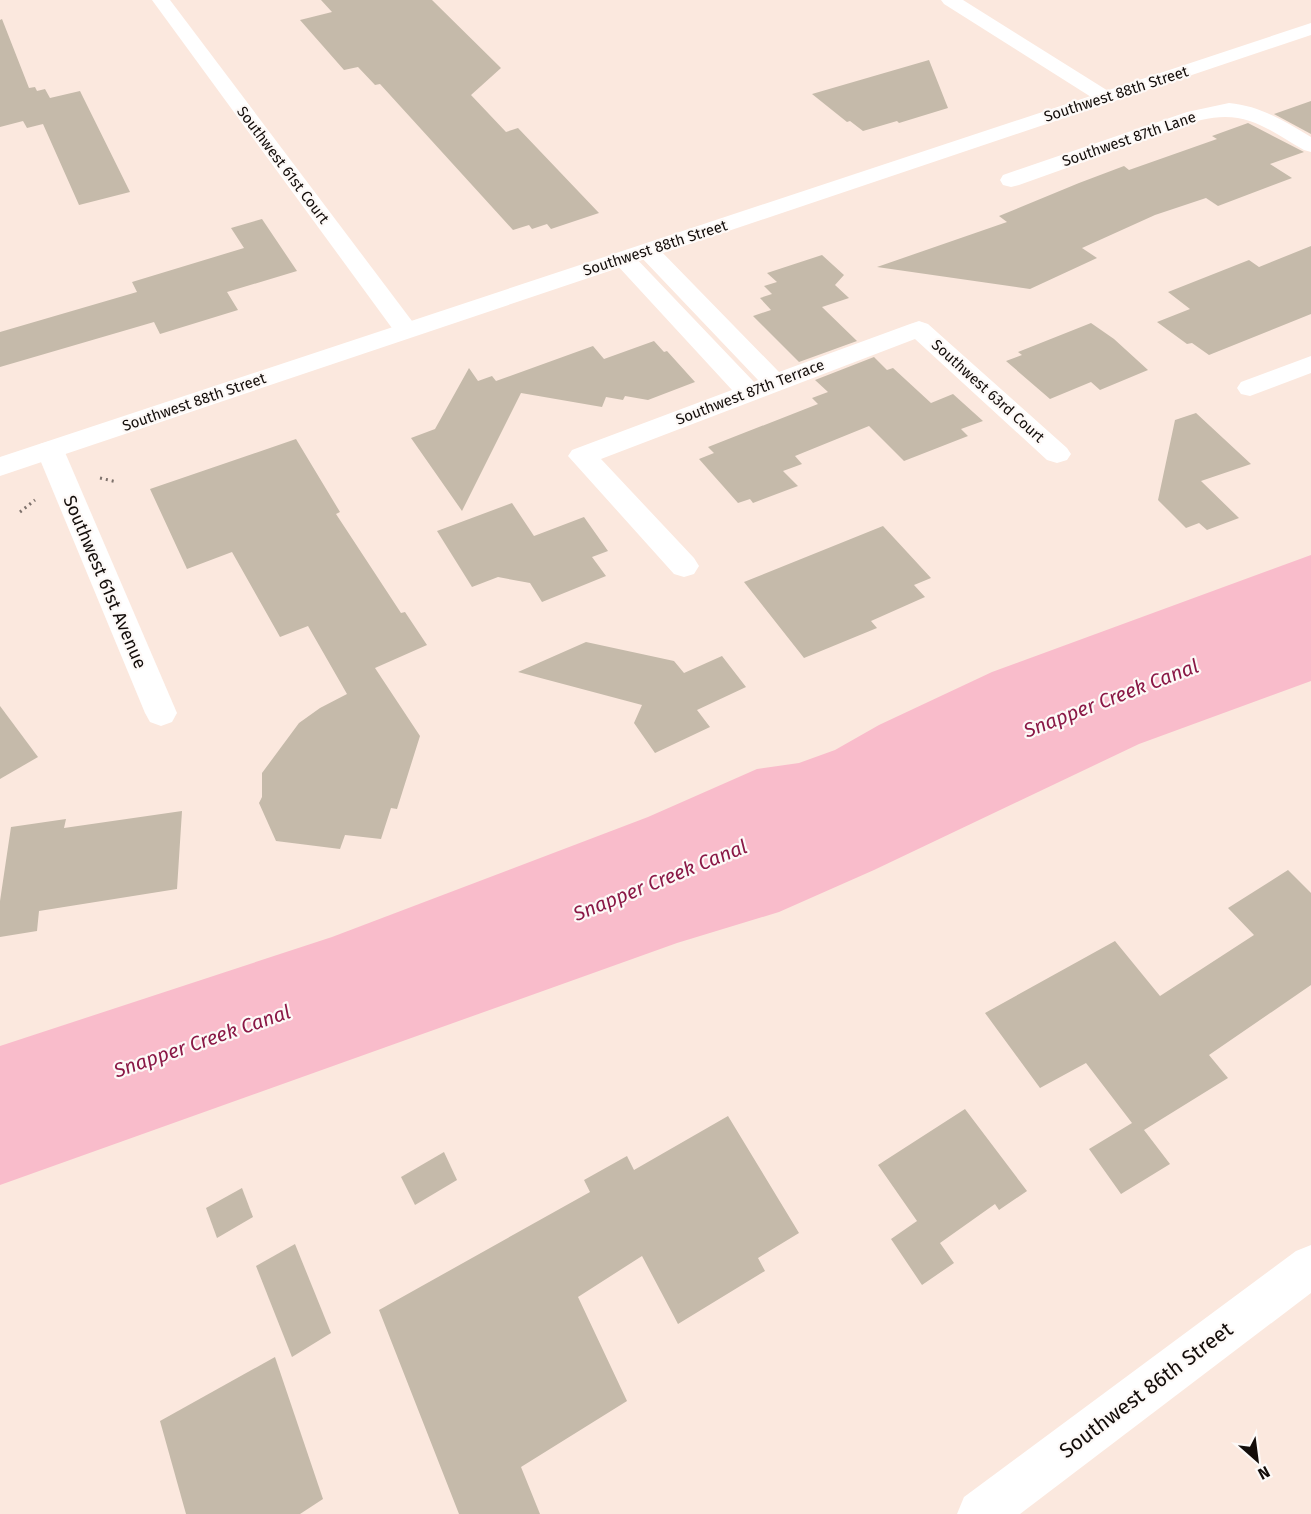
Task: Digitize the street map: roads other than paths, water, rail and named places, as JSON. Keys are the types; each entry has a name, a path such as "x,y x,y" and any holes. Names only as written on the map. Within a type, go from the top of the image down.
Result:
{"street":[{"name":"Southwest 61st Court","path":"161,0 406,330"},
{"path":"950,0 1106,98"},
{"name":"Southwest 88th Street","path":"0,467 1310,31"},
{"name":"Southwest 87th Lane","path":"1011,180 1212,110 1237,108 1248,110 1311,146"},
{"path":"648,251 775,383"},
{"path":"624,258 749,392"},
{"name":"Southwest 87th Terrace","path":"684,566 582,456 919,329"},
{"name":"Southwest 63rd Court","path":"919,329 1057,454"},
{"path":"1250,388 1311,364"},
{"name":"Southwest 61st Avenue","path":"50,450 161,713"},
{"name":"Southwest 86th Street","path":"981,1514 1311,1266"}],"water":[{"name":"Snapper Creek Canal","path":"1311,555 1311,681 1139,744 874,870 779,912 677,943 0,1185 0,1046 332,937 648,817 757,769 799,763 835,750 879,725 992,672"}]}
